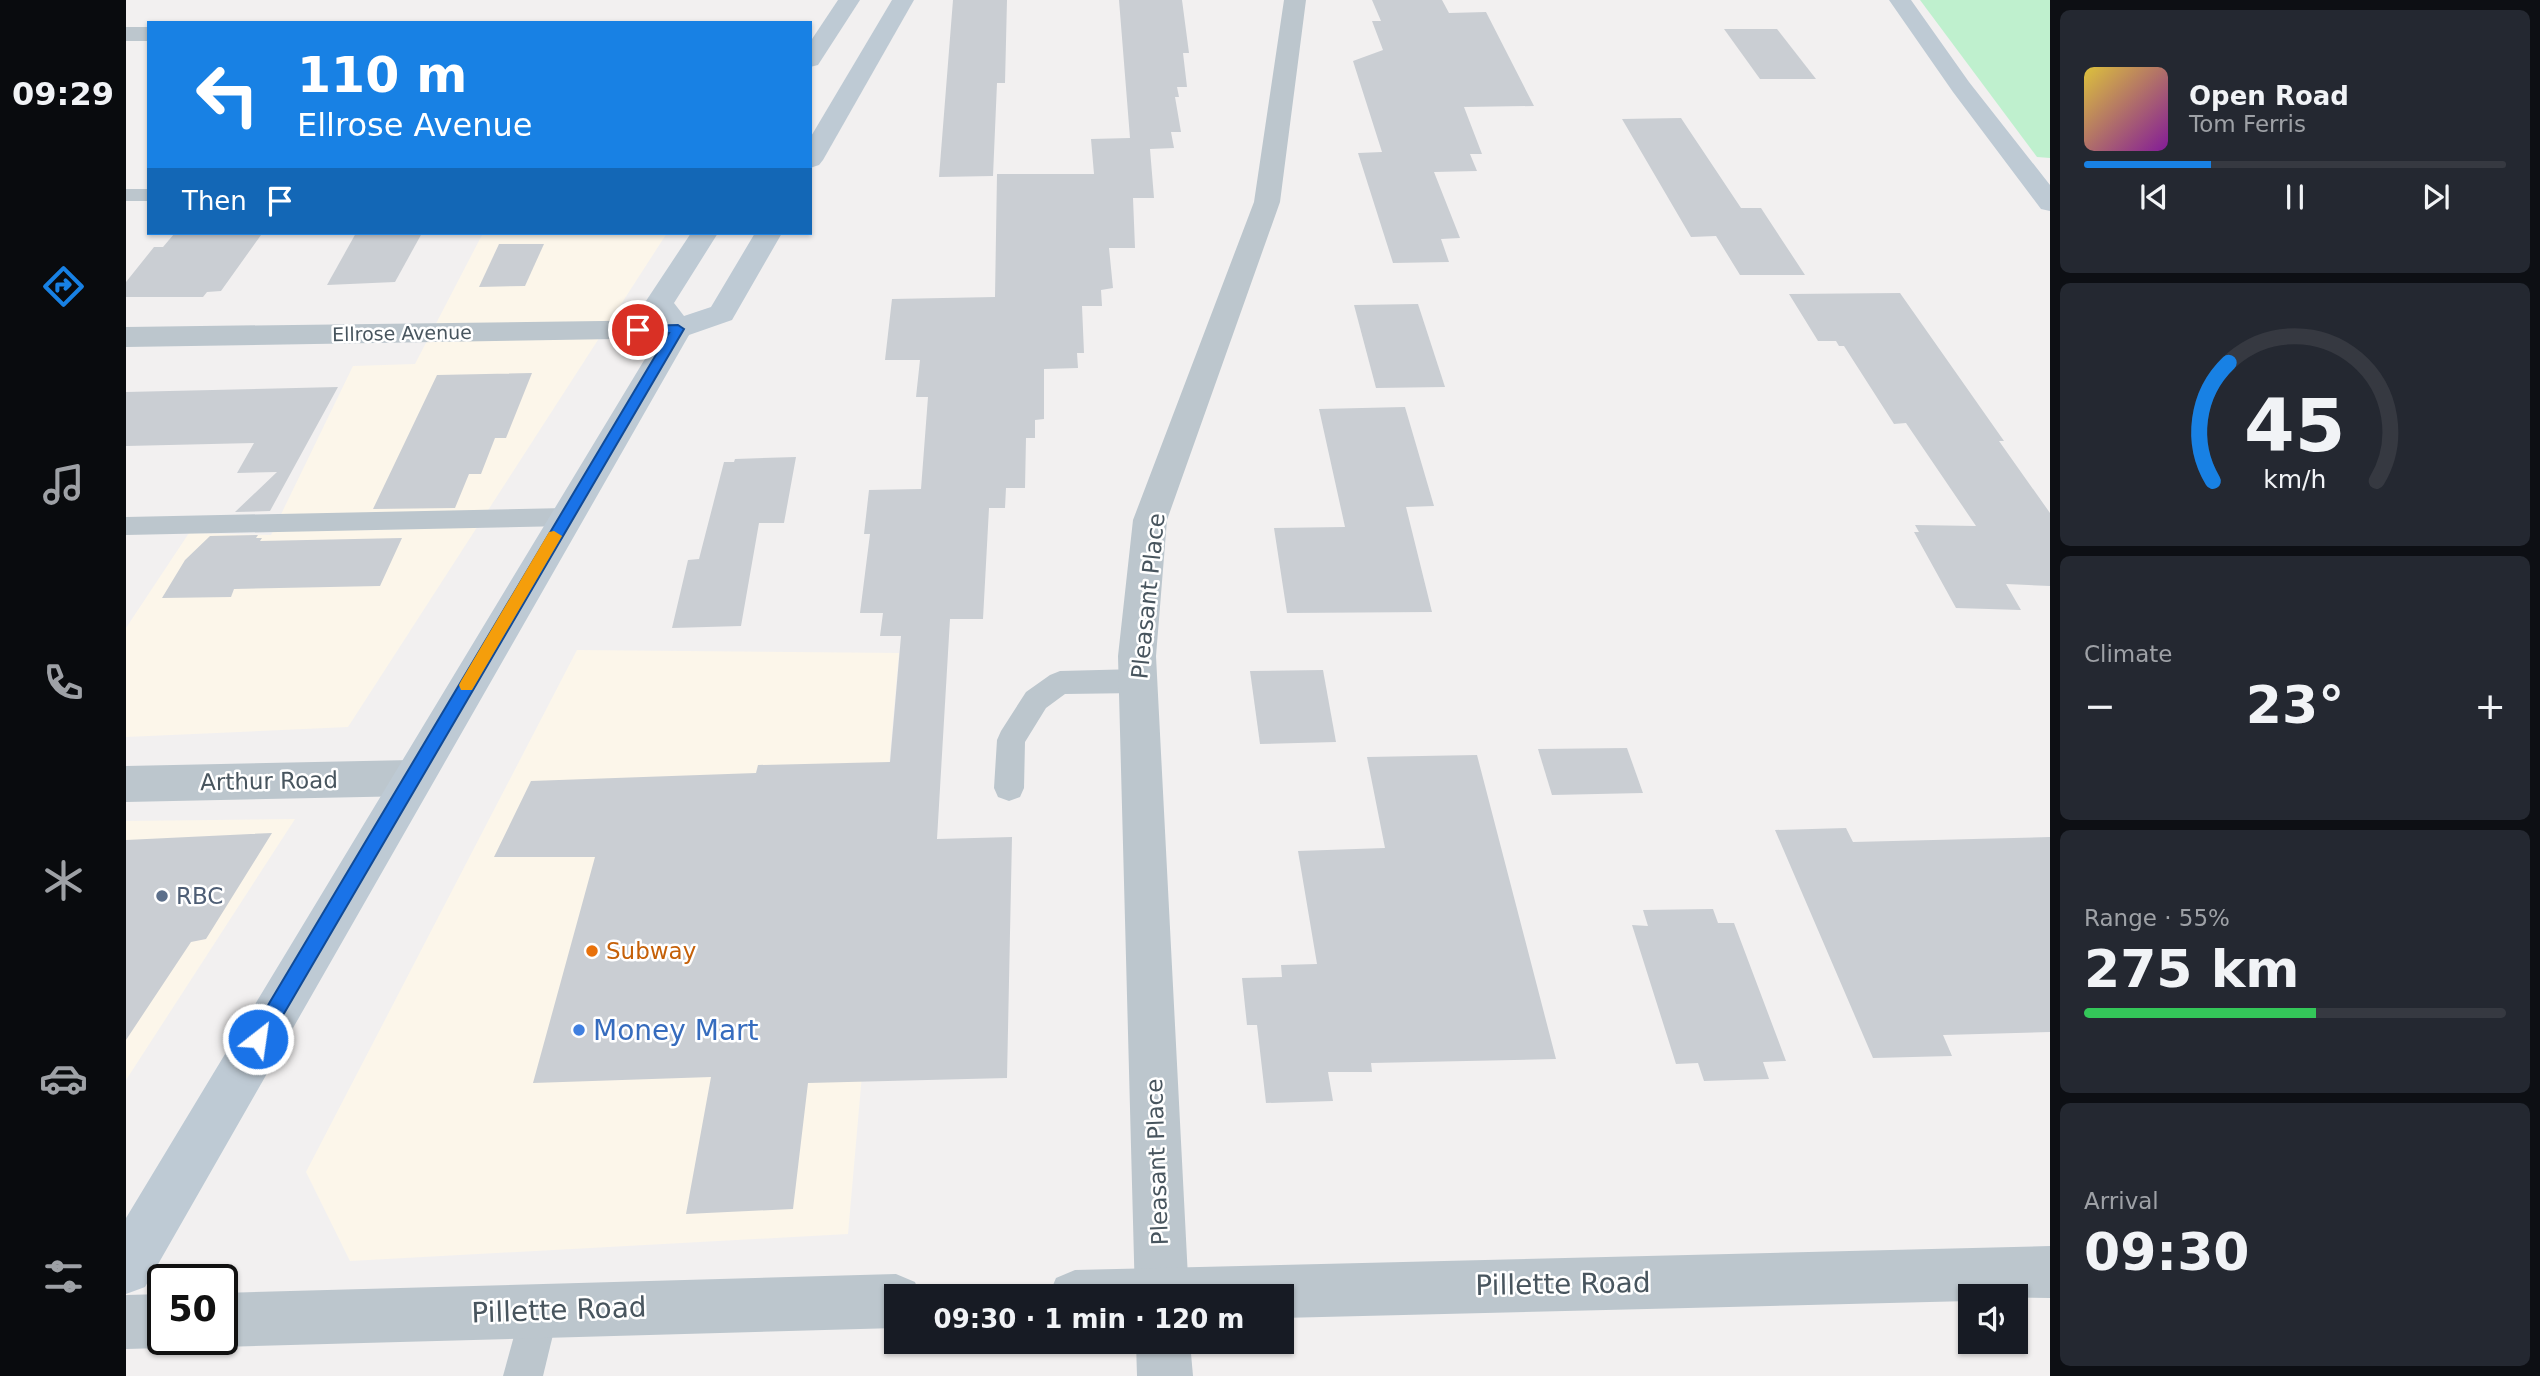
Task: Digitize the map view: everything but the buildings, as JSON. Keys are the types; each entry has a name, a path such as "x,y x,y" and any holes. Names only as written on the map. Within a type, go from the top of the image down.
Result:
{"main road":[{"path":"812,57 849,0"},
{"path":"812,157 903,0"},
{"path":"1900,0 1961,87 2050,203"},
{"path":"678,329 659,304 703,235"},
{"path":"126,1268 678,329 722,313 767,235"}],"street":[{"name":"Pleasant Place","path":"1161,1284 1137,656 1150,520 1266,202 1295,0"},
{"path":"126,34 147,34"},
{"name":"Ellrose Avenue","path":"126,337 678,329"},
{"name":"Arthur Road","path":"126,783 412,778"},
{"name":"Pillette Road","path":"1294,1305 2050,1272"},
{"name":"Pillette Road","path":"238,1319 884,1301"},
{"path":"126,1322 147,1321"},
{"name":"Pleasant Place","path":"1164,1354 1165,1376"}],"lane":[{"path":"126,195 147,195"},
{"path":"126,526 566,517"},
{"path":"1009,788 1011,740 1036,700 1060,683 1138,681"},
{"path":"523,1376 539,1310"}],"shaded area":[{"path":"482,235 666,235 348,727 126,737 126,628 189,533 271,535 353,366 415,364"},
{"path":"577,650 899,653 848,1234 350,1261 306,1172"},
{"path":"295,819 126,1080 126,821"}],"green space":[{"path":"1920,0 2050,0 2050,158 2037,157"}],"slow traffic":[{"path":"467,685 554,536"}],"place":[{"name":"RBC","path":"162,896"},
{"name":"Subway","path":"592,951"},
{"name":"Money Mart","path":"579,1030"}],"route":[{"path":"258,1039 678,329 638,330"}]}
